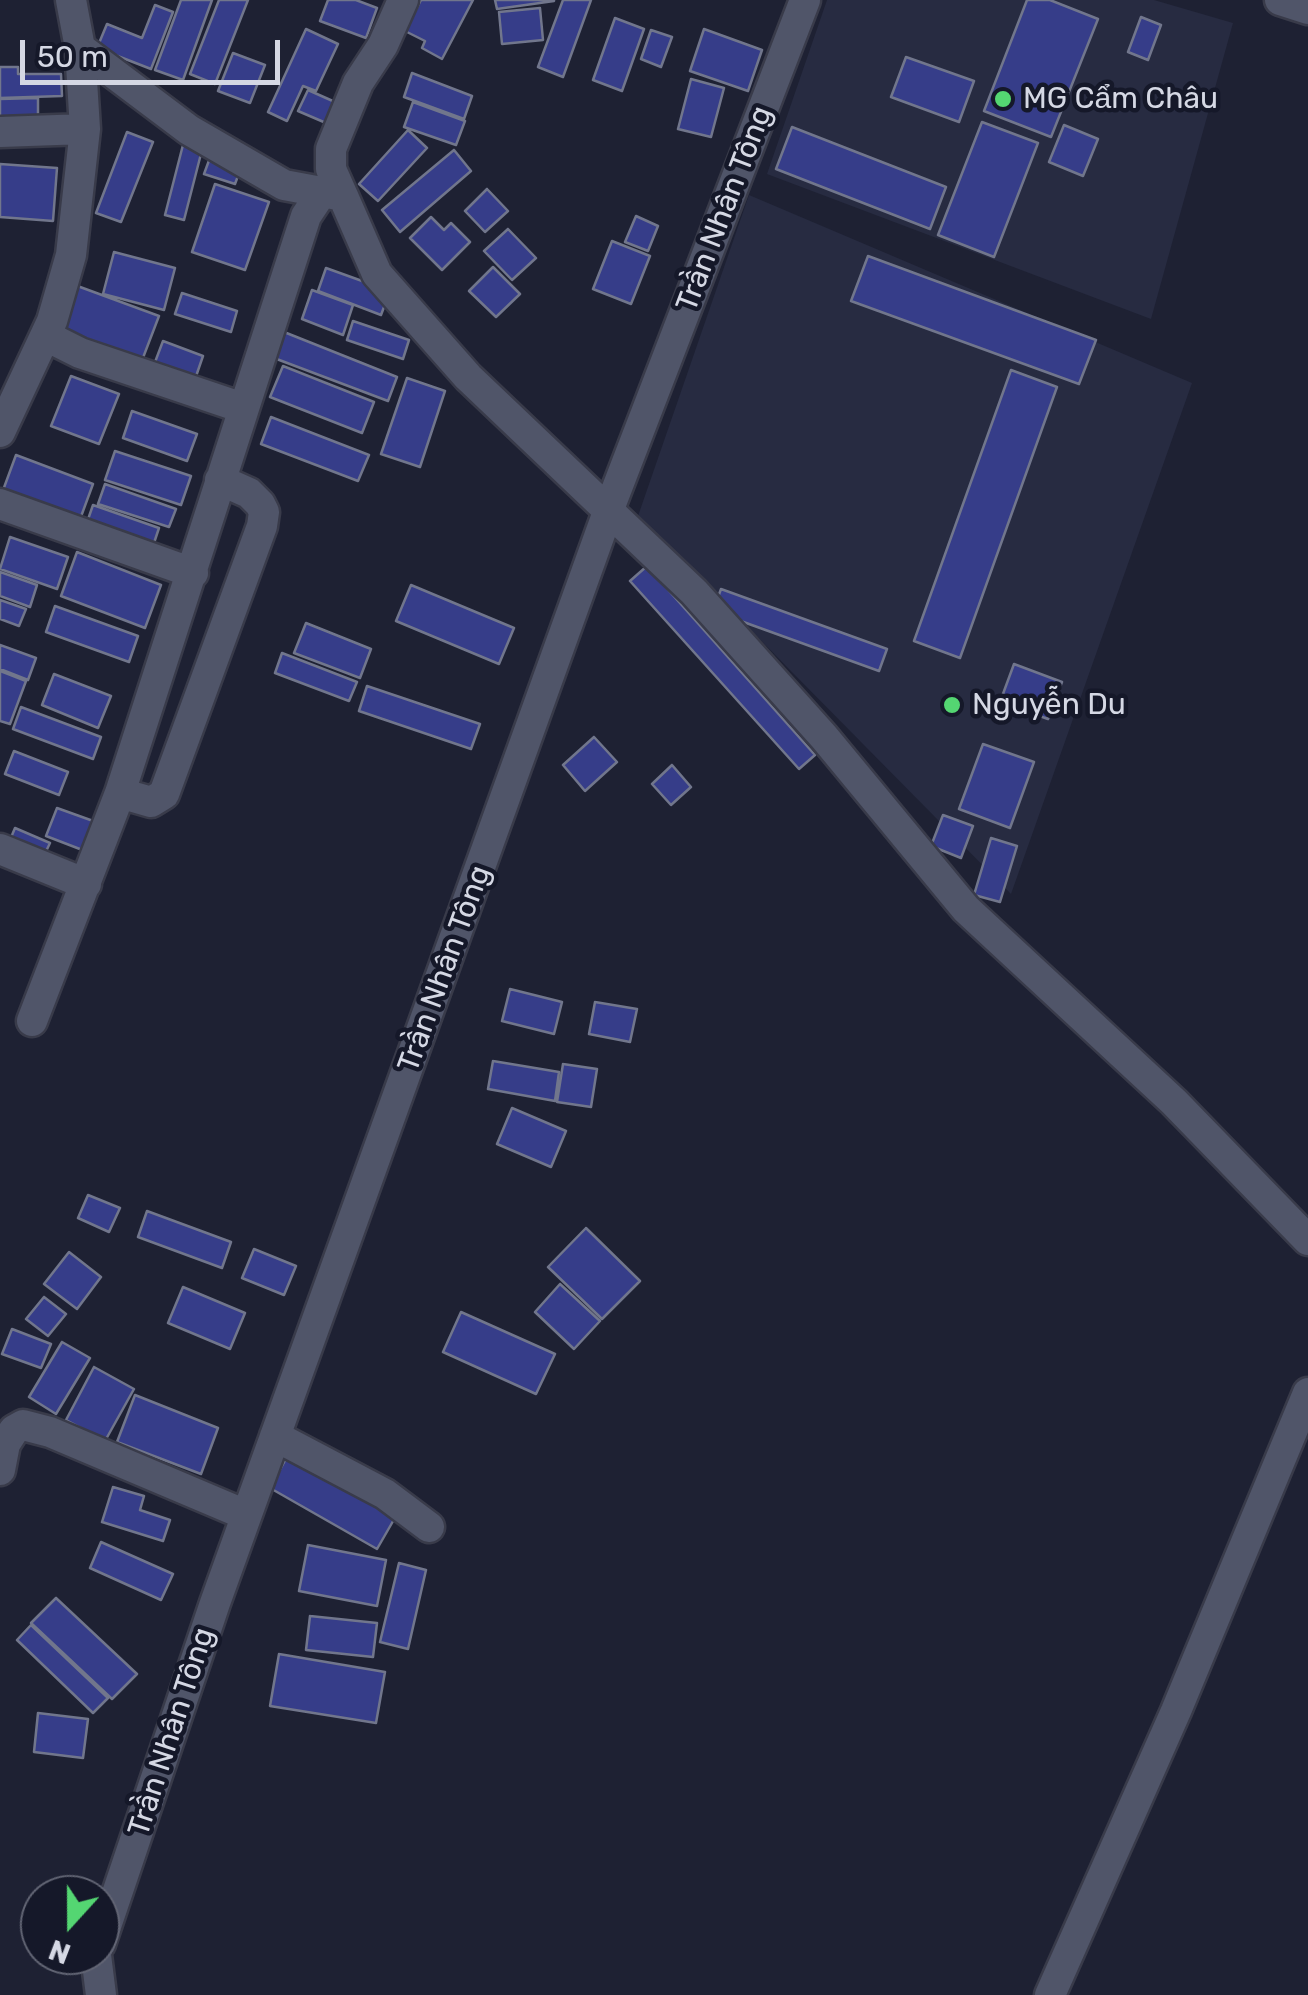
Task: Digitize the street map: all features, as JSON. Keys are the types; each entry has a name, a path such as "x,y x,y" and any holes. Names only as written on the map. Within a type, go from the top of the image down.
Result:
{"street":[{"path":"0,432 46,336 71,255 84,128 80,48 71,0"},
{"path":"403,0 383,45 358,83 331,149 330,169 377,274 468,377 694,592 824,737 966,909 1174,1102 1308,1240"},
{"name":"Trần Nhân Tông","path":"120,1885 246,1516 609,509 805,0"},
{"path":"1280,0 1308,9"},
{"path":"80,48 190,130 284,185 343,196"},
{"path":"0,132 84,128"},
{"path":"32,1020 120,793 306,216 322,192 343,196"},
{"path":"46,336 80,353 243,408"},
{"path":"120,793 151,802 164,794 262,526 264,512 260,504 249,493 220,480"},
{"path":"0,504 193,573"},
{"path":"0,850 86,884"},
{"path":"1050,1995 1176,1711 1308,1393"},
{"path":"0,1470 5,1444 14,1430 23,1425 50,1432 246,1516"},
{"path":"275,1436 384,1494 430,1527"}],"shaded area":[{"name":"MG Cẩm Châu","path":"827,0 1154,0 1233,23 1151,319 767,174"},
{"name":"Nguyễn Du","path":"749,195 1192,383 1011,894 638,516"}],"building":[{"path":"181,0 212,0 183,80 155,70"},
{"path":"219,0 248,0 215,84 190,74"},
{"path":"328,0 356,0 377,8 366,38 320,21"},
{"path":"421,0 473,0 442,59 422,48 425,41 405,31"},
{"path":"495,0 554,0 554,1 497,9"},
{"path":"563,0 591,0 563,77 538,67"},
{"path":"1027,0 1050,0 1098,19 1051,137 984,111"},
{"path":"155,5 173,12 151,69 97,48 107,24 142,38"},
{"path":"540,8 543,40 502,44 499,12"},
{"path":"1141,17 1161,25 1148,60 1128,52"},
{"path":"615,18 644,29 622,91 593,80"},
{"path":"306,29 338,44 316,91 303,86 287,121 268,112"},
{"path":"704,29 762,50 748,91 690,71"},
{"path":"651,30 672,37 661,67 641,59"},
{"path":"233,53 265,65 250,103 218,91"},
{"path":"906,57 974,81 959,122 891,97"},
{"path":"0,67 18,67 18,74 61,74 62,96 0,98"},
{"path":"412,73 472,96 464,119 404,97"},
{"path":"691,79 724,88 711,137 678,129"},
{"path":"308,90 335,102 326,123 298,111"},
{"path":"38,98 38,123 0,124 0,99"},
{"path":"413,102 465,121 456,145 404,127"},
{"path":"982,122 1038,143 994,257 938,235"},
{"path":"1064,125 1098,139 1083,176 1049,162"},
{"path":"792,127 946,187 930,229 776,169"},
{"path":"408,130 427,148 378,201 359,184"},
{"path":"127,132 153,142 121,222 96,213"},
{"path":"184,141 203,146 184,220 165,215"},
{"path":"454,150 471,171 400,232 382,210"},
{"path":"211,155 242,165 235,184 204,174"},
{"path":"0,164 57,168 53,221 0,217"},
{"path":"215,184 269,202 245,270 192,252"},
{"path":"487,189 508,211 485,232 465,211"},
{"path":"636,216 658,226 648,251 625,242"},
{"path":"431,217 444,230 451,223 470,242 442,270 410,238"},
{"path":"508,229 536,258 512,280 484,251"},
{"path":"612,241 650,256 631,304 593,289"},
{"path":"114,252 175,268 164,310 103,294"},
{"path":"868,256 1096,340 1079,384 851,301"},
{"path":"493,267 520,294 496,317 469,291"},
{"path":"326,268 390,291 381,315 318,291"},
{"path":"72,284 159,316 141,363 55,331"},
{"path":"312,290 353,305 343,335 302,319"},
{"path":"182,293 237,311 231,332 175,314"},
{"path":"353,321 409,340 403,359 347,340"},
{"path":"284,332 397,377 388,401 274,358"},
{"path":"163,341 203,356 193,385 152,370"},
{"path":"283,366 374,402 362,433 270,397"},
{"path":"1011,370 1057,387 960,658 914,641"},
{"path":"71,376 119,394 99,444 51,426"},
{"path":"407,378 445,391 420,467 381,454"},
{"path":"132,411 197,434 187,461 123,438"},
{"path":"271,417 369,455 358,481 261,444"},
{"path":"115,451 191,476 181,505 105,480"},
{"path":"16,455 93,484 79,522 2,493"},
{"path":"105,484 176,509 169,527 98,504"},
{"path":"93,505 159,528 151,552 85,528"},
{"path":"10,537 68,557 57,589 0,569"},
{"path":"77,552 161,585 145,628 61,596"},
{"path":"647,566 815,755 799,769 630,581"},
{"path":"0,572 37,585 30,607 0,596"},
{"path":"411,585 514,628 499,664 396,621"},
{"path":"721,589 887,649 879,671 713,611"},
{"path":"0,600 26,609 19,626 0,619"},
{"path":"55,606 138,636 129,662 46,632"},
{"path":"306,623 371,649 360,678 294,653"},
{"path":"0,645 36,658 28,680 0,669"},
{"path":"282,653 357,682 349,701 275,673"},
{"path":"1014,664 1062,682 1048,719 1000,702"},
{"path":"0,671 26,681 10,724 0,721"},
{"path":"54,674 111,696 98,728 42,705"},
{"path":"367,686 480,724 471,749 359,711"},
{"path":"21,707 101,737 93,759 13,729"},
{"path":"594,737 617,762 585,791 563,765"},
{"path":"983,744 1034,762 1010,828 959,809"},
{"path":"14,751 68,772 59,795 5,774"},
{"path":"672,765 691,787 671,805 652,784"},
{"path":"57,808 96,822 85,851 46,836"},
{"path":"943,815 973,826 961,858 931,846"},
{"path":"15,828 50,843 41,862 7,847"},
{"path":"991,838 1017,846 1000,902 974,895"},
{"path":"510,989 562,1002 554,1034 502,1021"},
{"path":"595,1002 637,1009 630,1042 589,1034"},
{"path":"493,1061 559,1072 555,1101 488,1089"},
{"path":"563,1064 597,1069 591,1107 557,1102"},
{"path":"512,1108 566,1131 551,1167 497,1144"},
{"path":"88,1195 120,1208 109,1232 78,1218"},
{"path":"147,1211 231,1242 222,1268 138,1237"},
{"path":"586,1228 640,1281 602,1319 548,1267"},
{"path":"254,1249 296,1266 284,1295 242,1278"},
{"path":"69,1252 101,1277 77,1309 44,1284"},
{"path":"560,1284 600,1321 574,1349 535,1312"},
{"path":"183,1287 245,1313 230,1349 168,1323"},
{"path":"44,1297 66,1314 48,1336 26,1319"},
{"path":"461,1312 555,1354 536,1394 443,1352"},
{"path":"12,1329 51,1344 41,1368 2,1354"},
{"path":"62,1342 90,1358 56,1414 29,1397"},
{"path":"94,1367 134,1389 105,1441 66,1420"},
{"path":"135,1395 218,1428 201,1474 117,1442"},
{"path":"288,1455 396,1516 377,1549 270,1488"},
{"path":"113,1487 144,1496 140,1510 170,1520 163,1541 102,1522"},
{"path":"101,1542 173,1574 161,1600 90,1568"},
{"path":"308,1545 386,1560 377,1606 299,1591"},
{"path":"399,1563 426,1570 408,1649 380,1642"},
{"path":"56,1598 137,1674 112,1699 31,1623"},
{"path":"310,1616 377,1623 373,1657 306,1650"},
{"path":"31,1625 108,1698 93,1713 17,1640"},
{"path":"279,1654 385,1672 376,1723 270,1706"},
{"path":"38,1713 88,1719 83,1758 34,1752"}],"place":[{"name":"MG Cẩm Châu","path":"1003,99"},
{"name":"Nguyễn Du","path":"952,705"}]}
